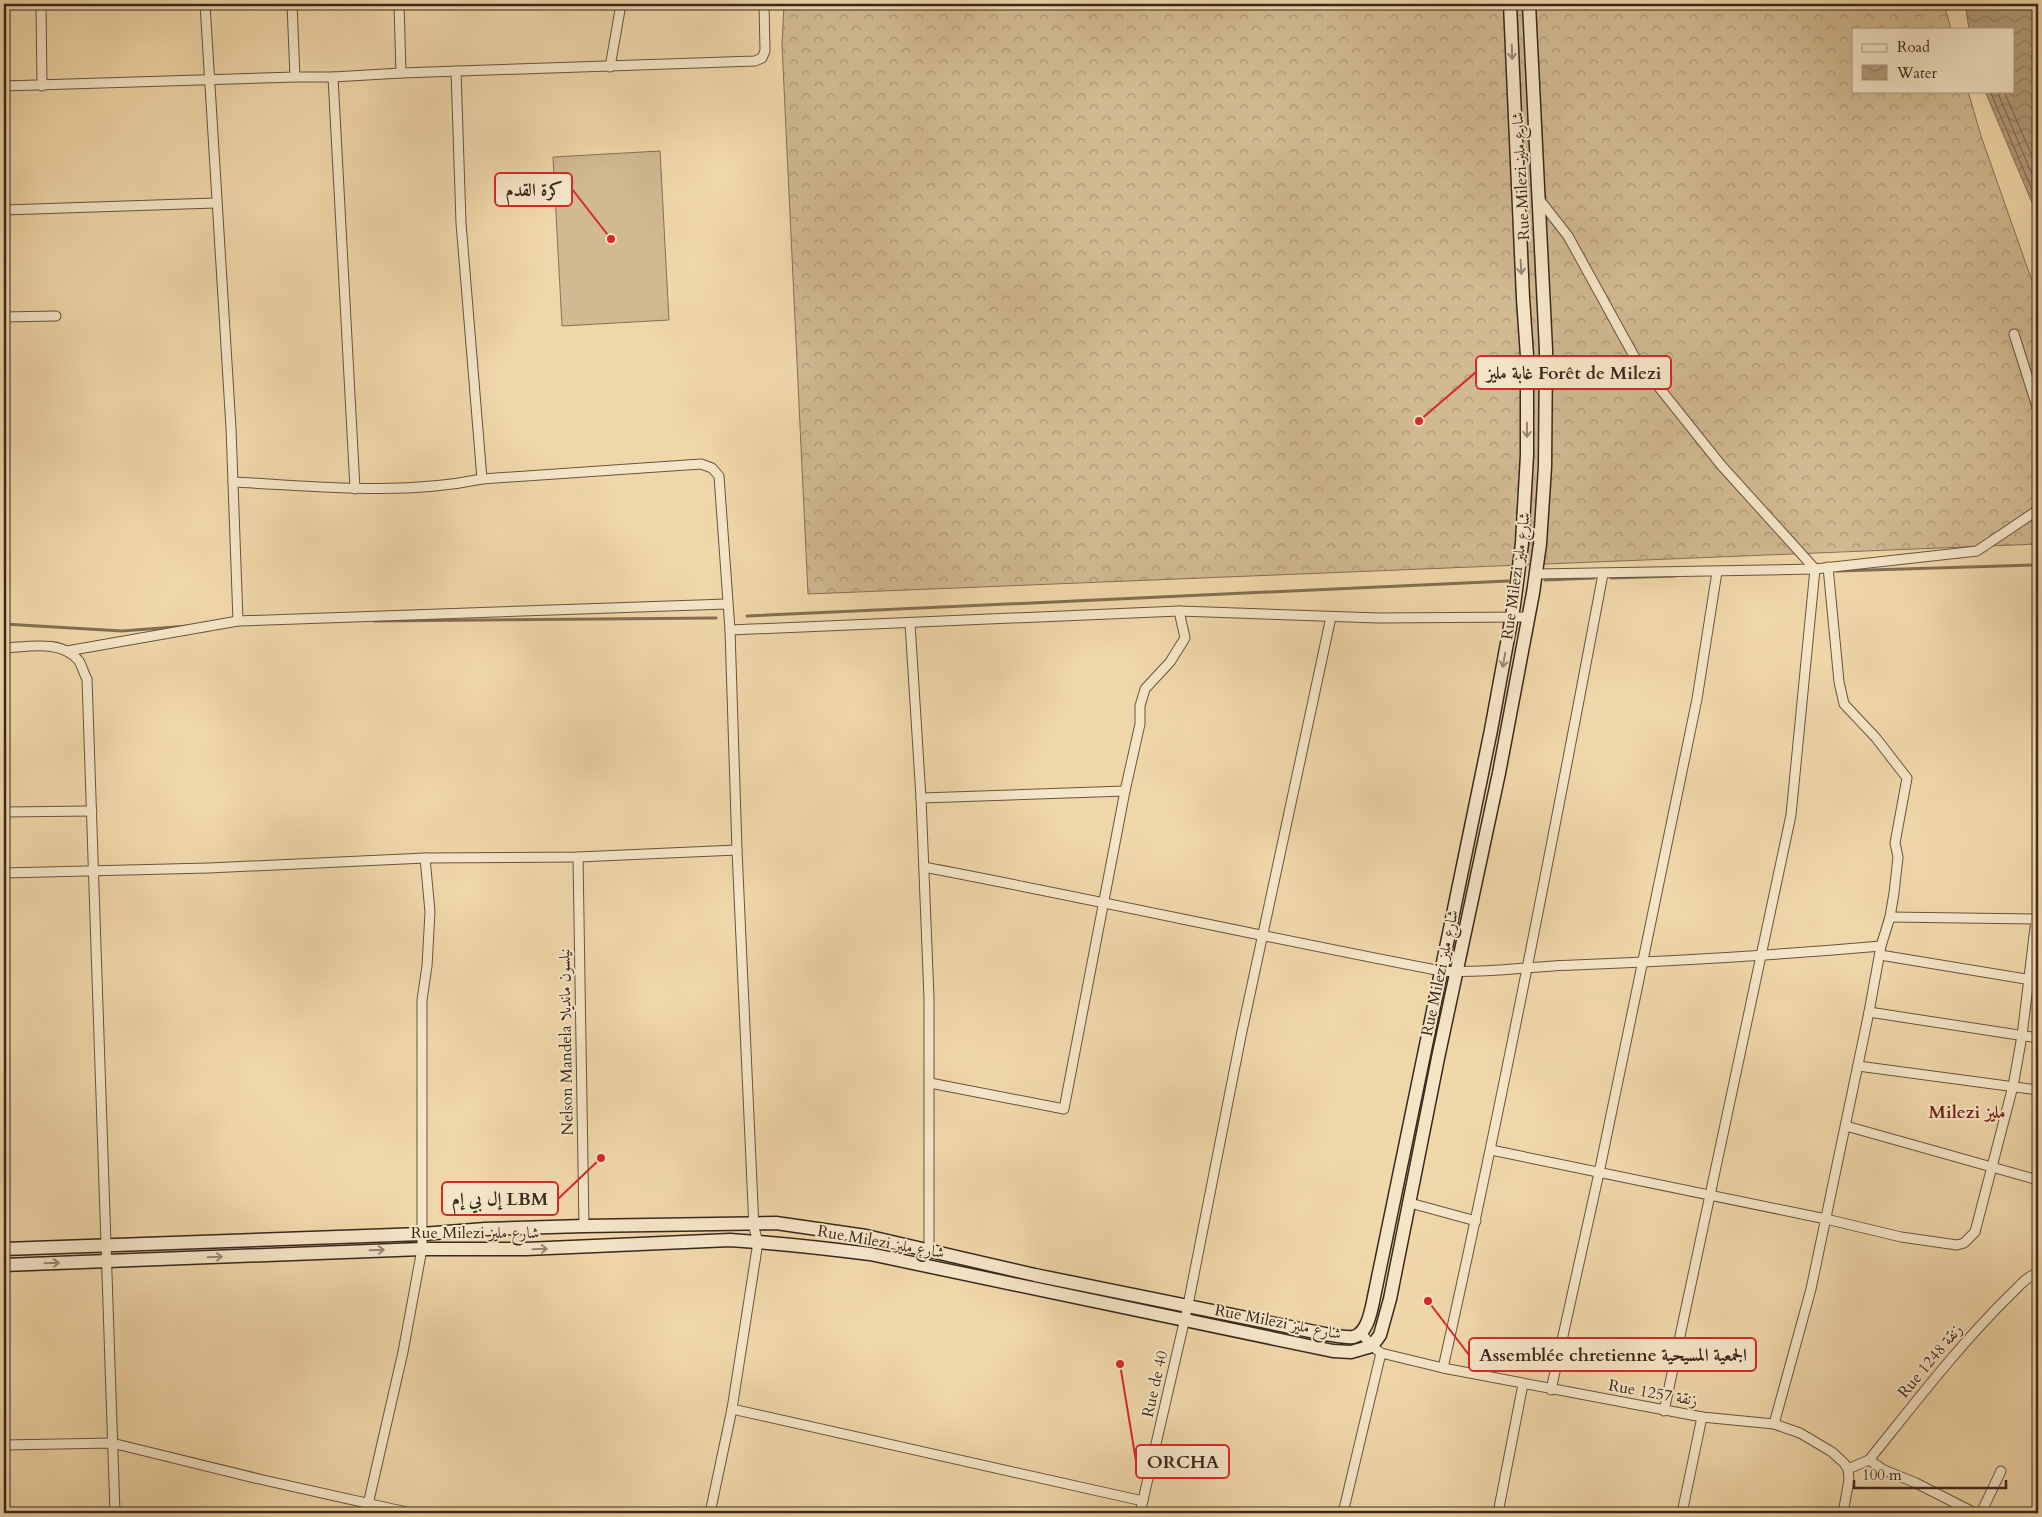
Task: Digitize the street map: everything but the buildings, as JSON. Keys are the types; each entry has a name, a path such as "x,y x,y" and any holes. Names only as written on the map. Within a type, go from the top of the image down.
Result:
{"street":[{"path":"41,4 42,86"},
{"path":"204,4 224,309 238,621"},
{"path":"292,4 295,77"},
{"path":"399,4 401,73"},
{"path":"610,66 621,4"},
{"path":"4,86 333,77 755,61 762,58 765,51 764,4"},
{"name":"Rue Milezi شارع مليز","path":"4,1249 422,1234 485,1229 776,1223 866,1236 1035,1274 1325,1334 1354,1337 1361,1333 1369,1316 1375,1292 1491,730 1512,617 1522,543 1528,455 1527,356 1522,288 1510,4"},
{"name":"Rue Milezi شارع مليز","path":"4,1265 422,1249 526,1249 730,1240 811,1246 870,1254 1333,1351 1376,1350 1390,1299 1499,773 1540,544 1545,467 1546,350 1529,4"},
{"path":"456,71 461,223 482,480"},
{"path":"333,77 354,488"},
{"path":"1538,198 1568,236 1634,356 1720,464 1815,569 1791,815 1664,1411"},
{"path":"4,210 216,202"},
{"path":"4,317 56,316"},
{"path":"2014,334 2038,410"},
{"path":"233,482 398,490 454,485 482,480 701,464 712,468 719,476 730,630 737,850 753,1223 758,1242 732,1409 710,1513"},
{"path":"1536,574 1815,569 1977,551 2038,510"},
{"path":"1774,1424 1811,1289 1881,951 1890,917 1898,857 1895,843 1907,778 1876,738 1844,704 1839,682 1828,567"},
{"path":"1551,1390 1600,1173 1698,699 1717,572"},
{"path":"1443,1368 1476,1221 1528,969 1603,574"},
{"path":"67,650 238,621 727,604"},
{"path":"730,630 1179,610 1331,617 1528,617"},
{"path":"930,1083 1064,1109 1125,792 1140,724 1140,706 1145,689 1170,662 1185,638 1179,610"},
{"name":"Rue de 40","path":"1140,1513 1188,1305 1241,1036 1331,617"},
{"path":"910,623 921,798 929,998 929,1250"},
{"path":"4,648 56,646 67,650 79,662 86,680 95,871 104,1245 115,1513"},
{"path":"921,798 1125,792"},
{"path":"4,812 92,810"},
{"path":"4,873 425,858 578,857 737,850"},
{"name":"Nelson Mandela نيلسون مانديلا","path":"578,857 584,1226"},
{"path":"366,1513 404,1352 422,1249 422,1000 427,966 430,912 425,858"},
{"path":"924,867 1105,902 1263,937 1441,971 1528,969 1572,965 1881,951 2034,980"},
{"path":"1491,1150 1826,1219 1901,1237 1957,1245 1964,1243 1974,1232 2013,1086 2034,980 2037,919 1890,917"},
{"path":"1869,1012 2038,1038"},
{"path":"1858,1066 2038,1090"},
{"path":"1846,1126 2038,1180"},
{"path":"1410,1203 1476,1221"},
{"name":"Rue 1248 زنقة","path":"1869,1460 1966,1340 2024,1282 2038,1274"},
{"path":"1343,1513 1376,1350 1361,1333"},
{"name":"Rue 1257 زنقة","path":"1376,1350 1443,1368 1551,1390 1702,1418 1774,1424 1816,1441 1844,1462 1848,1468"},
{"path":"1498,1513 1523,1384"},
{"path":"732,1409 1143,1501"},
{"path":"1682,1513 1702,1418"},
{"path":"4,1445 112,1442 259,1479 411,1513"},
{"path":"1843,1513 1849,1480 1848,1468 1869,1460 1884,1470 1916,1483 1975,1513"},
{"path":"1981,1513 2001,1471"}],"green space":[{"path":"784,4 1944,4 1951,28 1852,28 1852,92 1968,92 1981,136 2038,298 2038,544 808,594 782,45"},
{"path":"660,151 669,320 562,326 553,157"}],"water":[{"path":"1965,4 2038,4 2038,217 1985,92 2014,92 2014,28 1969,28"}],"waterway":[{"path":"1837,571 2038,565"},
{"path":"1611,578 1675,576"},
{"path":"1545,580 1594,578"},
{"path":"747,616 1508,581"},
{"path":"374,621 716,618"},
{"path":"4,624 122,631 188,626"}],"place":[{"name":"كرة القدم","path":"611,239"},
{"name":"غابة مليز Forêt de Milezi","path":"1419,421"},
{"name":"إل بي إم LBM","path":"601,1158"},
{"name":"Assemblée chretienne الجمعية المسيحية","path":"1428,1301"},
{"name":"ORCHA","path":"1120,1364"}],"district":[{"name":"Milezi مليز","path":"1967,1112"}]}
